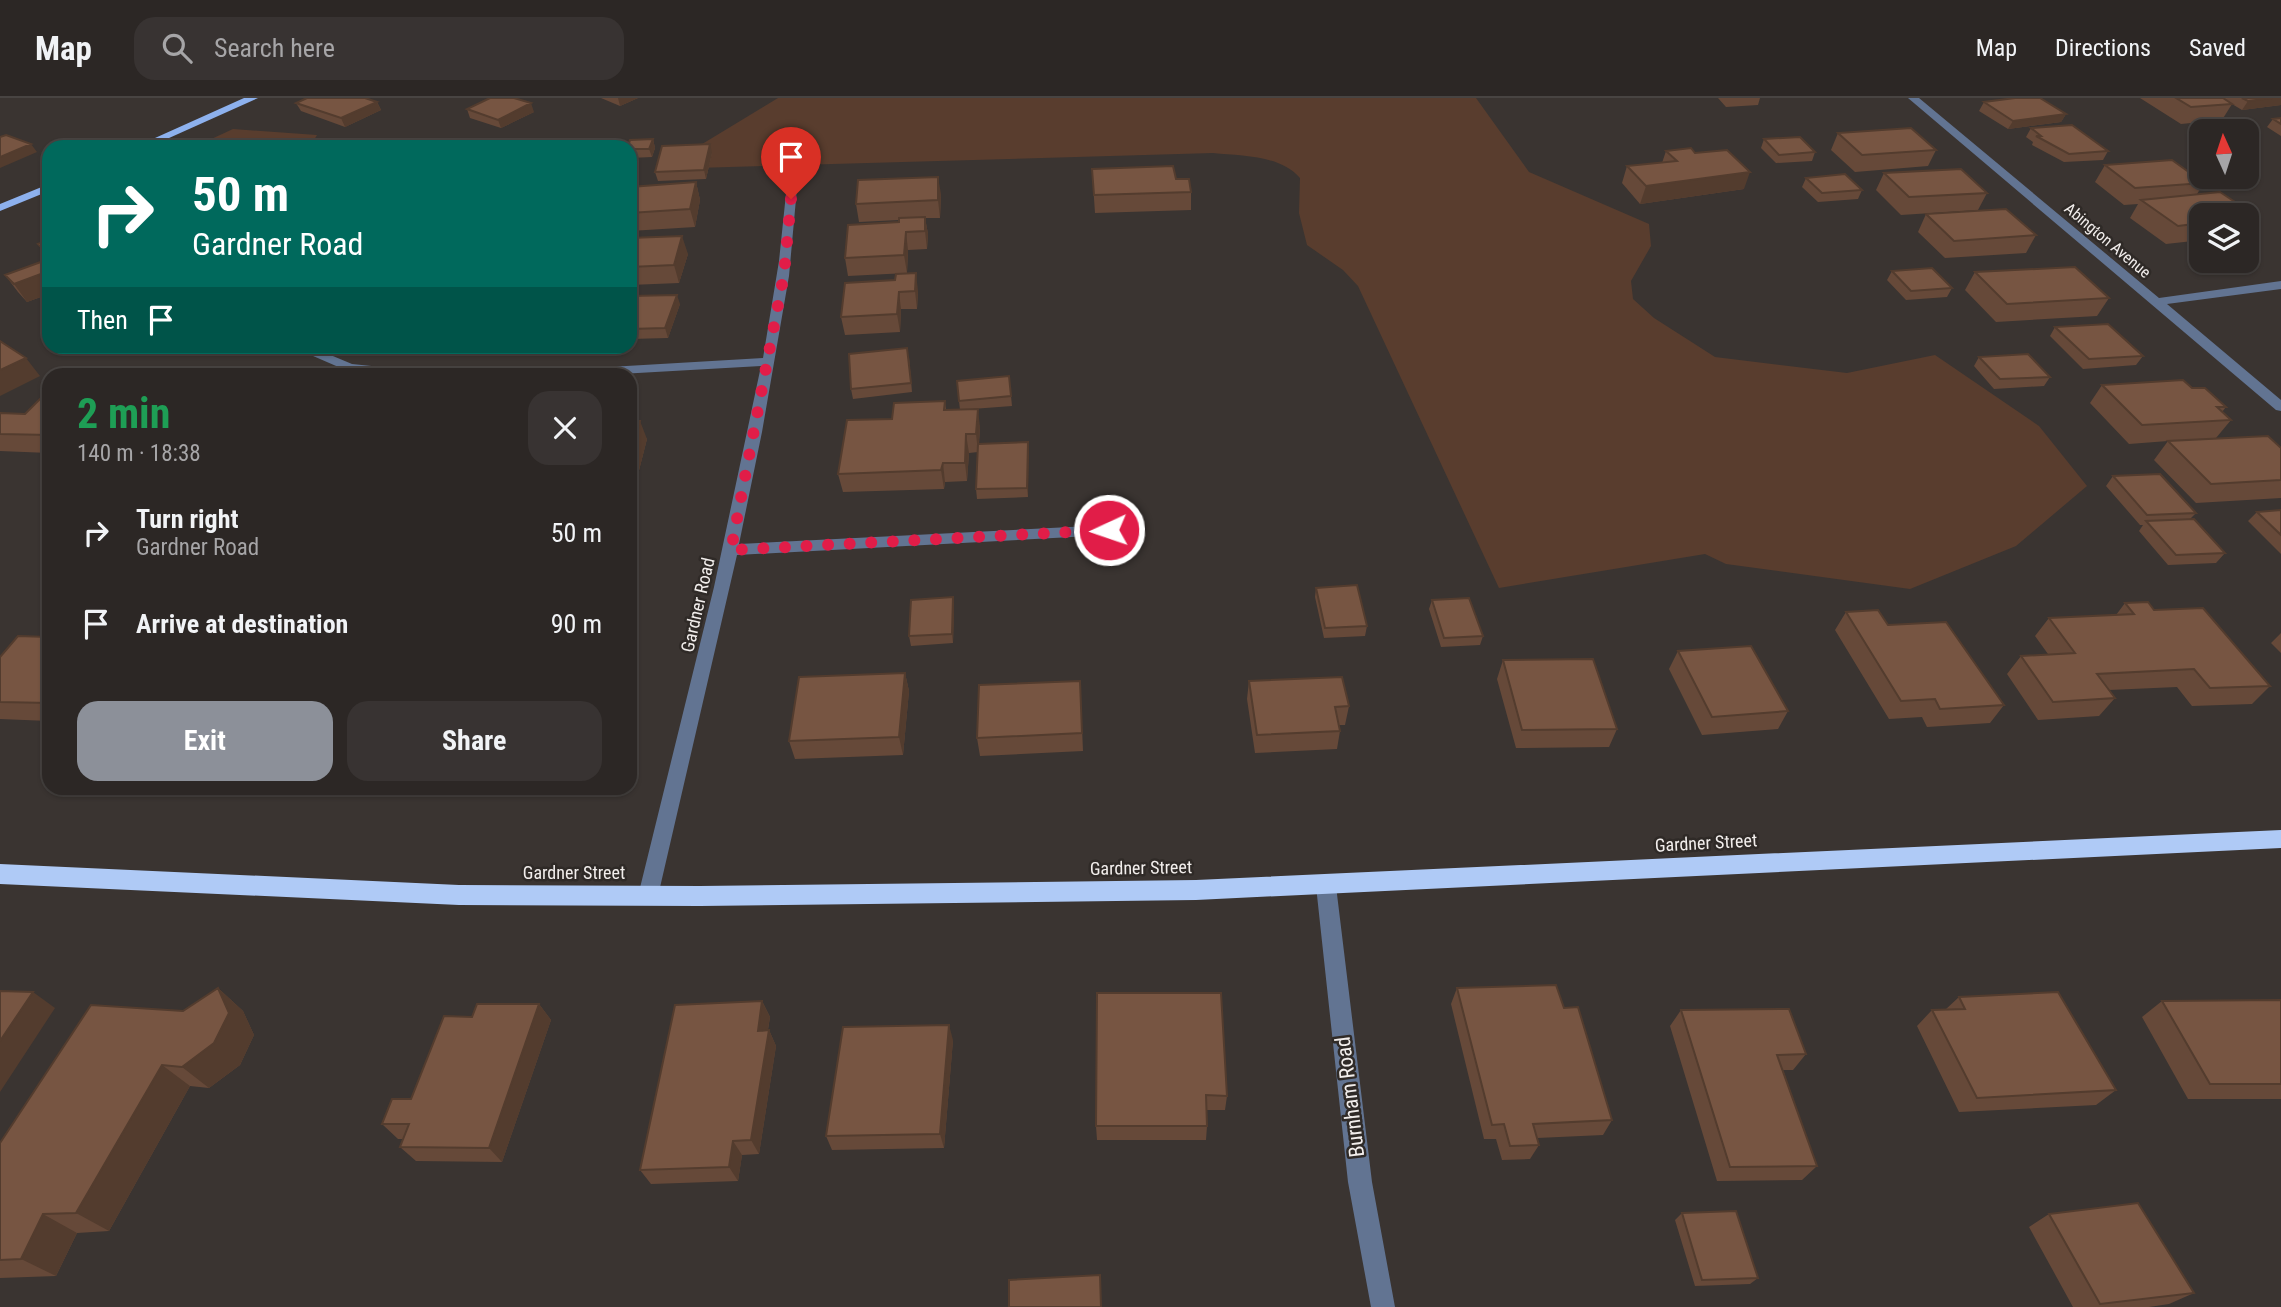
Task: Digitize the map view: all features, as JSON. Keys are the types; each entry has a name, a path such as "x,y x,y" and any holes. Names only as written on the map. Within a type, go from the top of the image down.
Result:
{"highway":[{"name":"Gardner Street","path":"0,874 459,895 648,896 1196,890 1326,886 2281,839"}],"main road":[{"path":"156,140 253,98"},
{"path":"0,208 42,190"}],"street":[{"path":"1915,100 1934,98"},
{"name":"Abington Avenue","path":"1915,100 2281,407"},
{"name":"Gardner Road","path":"648,896 731,550 784,274 795,155"},
{"path":"2157,302 2281,285"},
{"path":"316,354 350,368"},
{"path":"637,369 768,362"},
{"path":"731,550 1109,530"},
{"name":"Burnham Road","path":"1326,886 1360,1182 1383,1307"}],"shaded area":[{"path":"778,98 1476,98 1529,172 1649,224 1651,246 1631,281 1633,299 1654,318 1715,357 1847,373 1935,355 2039,426 2087,486 2016,546 1910,589 1726,564 1705,554 1499,588 1358,286 1343,270 1307,245 1299,213 1300,178 1292,170 1260,158 1213,153 661,169"},
{"path":"233,129 317,135 314,140 209,140"}],"building":[{"path":"307,98 365,98 377,102 341,118 296,103"},
{"path":"490,98 514,98 531,103 498,120 467,109"},
{"path":"2040,98 2066,114 2013,121 1984,102"},
{"path":"2176,98 2223,98 2232,104 2191,107"},
{"path":"2242,98 2272,98 2248,101"},
{"path":"2072,125 2108,151 2069,154 2036,136 2041,136 2031,128"},
{"path":"1911,128 1936,150 1862,155 1838,133"},
{"path":"6,135 31,144 0,157 0,137"},
{"path":"1800,137 1815,152 1779,155 1764,139"},
{"path":"653,139 649,149 637,149 637,140 630,140"},
{"path":"710,144 704,170 655,172 662,146"},
{"path":"1691,148 1695,153 1727,150 1750,172 1646,186 1627,166 1677,161 1666,151"},
{"path":"2172,160 2189,172 2189,184 2135,188 2105,165"},
{"path":"1173,166 1176,179 1189,179 1191,192 1094,195 1092,169"},
{"path":"1961,169 1987,193 1909,197 1884,173"},
{"path":"1845,174 1862,190 1822,193 1806,178"},
{"path":"938,177 938,200 856,204 858,180"},
{"path":"696,182 690,209 637,213 637,186"},
{"path":"2220,192 2236,203 2189,203 2189,225 2178,226 2141,200"},
{"path":"2006,209 2036,235 1954,241 1926,214"},
{"path":"925,217 925,231 906,232 904,255 845,258 848,225 899,222 899,218"},
{"path":"682,236 674,265 637,267 637,238"},
{"path":"42,262 42,274 14,284 5,275"},
{"path":"2075,267 2109,298 2007,304 1975,272"},
{"path":"1932,268 1952,288 1911,291 1892,271"},
{"path":"916,273 915,291 899,292 897,314 841,317 845,283 895,280 896,274"},
{"path":"677,295 665,328 637,329 637,296"},
{"path":"2108,324 2143,356 2089,359 2055,327"},
{"path":"0,341 26,358 0,370"},
{"path":"907,348 911,383 851,389 849,354"},
{"path":"2028,354 2050,377 2000,379 1979,357"},
{"path":"1009,376 1011,396 959,401 957,381"},
{"path":"2183,380 2192,388 2205,388 2226,407 2217,407 2231,420 2142,425 2102,385"},
{"path":"42,397 42,435 0,434 0,413 25,414"},
{"path":"945,401 944,410 978,409 976,434 966,434 965,463 943,463 941,470 838,474 847,420 892,419 894,403"},
{"path":"2268,436 2281,448 2281,480 2211,484 2168,441"},
{"path":"1028,442 1027,488 976,489 978,444"},
{"path":"2160,474 2196,513 2147,515 2113,476"},
{"path":"2281,510 2281,535 2257,512"},
{"path":"2194,519 2225,553 2176,555 2146,521"},
{"path":"1357,585 1367,626 1325,628 1316,588"},
{"path":"953,597 952,634 909,636 911,600"},
{"path":"1469,598 1483,636 1444,638 1432,600"},
{"path":"2148,602 2154,610 2203,608 2270,686 2210,688 2194,669 2097,674 2115,698 2053,702 2021,656 2075,653 2049,618 2134,614 2125,603"},
{"path":"1878,610 1888,625 1946,622 2004,705 1940,709 1935,699 1901,701 1846,612"},
{"path":"18,636 42,637 42,703 0,702 0,657"},
{"path":"1751,646 1788,711 1712,717 1678,651"},
{"path":"1593,659 1617,729 1522,730 1503,660"},
{"path":"905,673 899,737 789,741 799,677"},
{"path":"1342,677 1349,706 1335,707 1340,731 1257,735 1249,681"},
{"path":"1080,681 1082,733 977,738 979,685"},
{"path":"1556,985 1564,1008 1578,1007 1612,1120 1533,1124 1539,1145 1510,1146 1504,1124 1492,1125 1457,988"},
{"path":"218,988 229,1013 214,1043 182,1067 162,1065 76,1213 43,1214 21,1259 0,1260 0,1143 91,1005 183,1011"},
{"path":"0,991 33,992 0,1041"},
{"path":"2058,992 2116,1090 1977,1098 1932,1010 1965,1009 1959,997"},
{"path":"1097,993 1221,993 1227,1096 1206,1095 1207,1126 1096,1126"},
{"path":"2281,1000 2281,1084 2210,1084 2162,1001"},
{"path":"762,1001 758,1031 769,1030 751,1140 733,1141 729,1167 640,1170 675,1005"},
{"path":"477,1004 539,1004 489,1148 400,1147 409,1124 382,1124 392,1099 411,1099 444,1016 472,1017"},
{"path":"1789,1009 1806,1054 1777,1055 1817,1166 1730,1167 1681,1010"},
{"path":"949,1025 940,1134 826,1136 843,1027"},
{"path":"2138,1203 2194,1293 2100,1304 2049,1214"},
{"path":"1736,1211 1758,1278 1702,1280 1682,1213"},
{"path":"1100,1275 1101,1307 1009,1307 1009,1280"}],"route":[{"path":"791,199 784,274 761,405 731,550 1109,530"}]}
